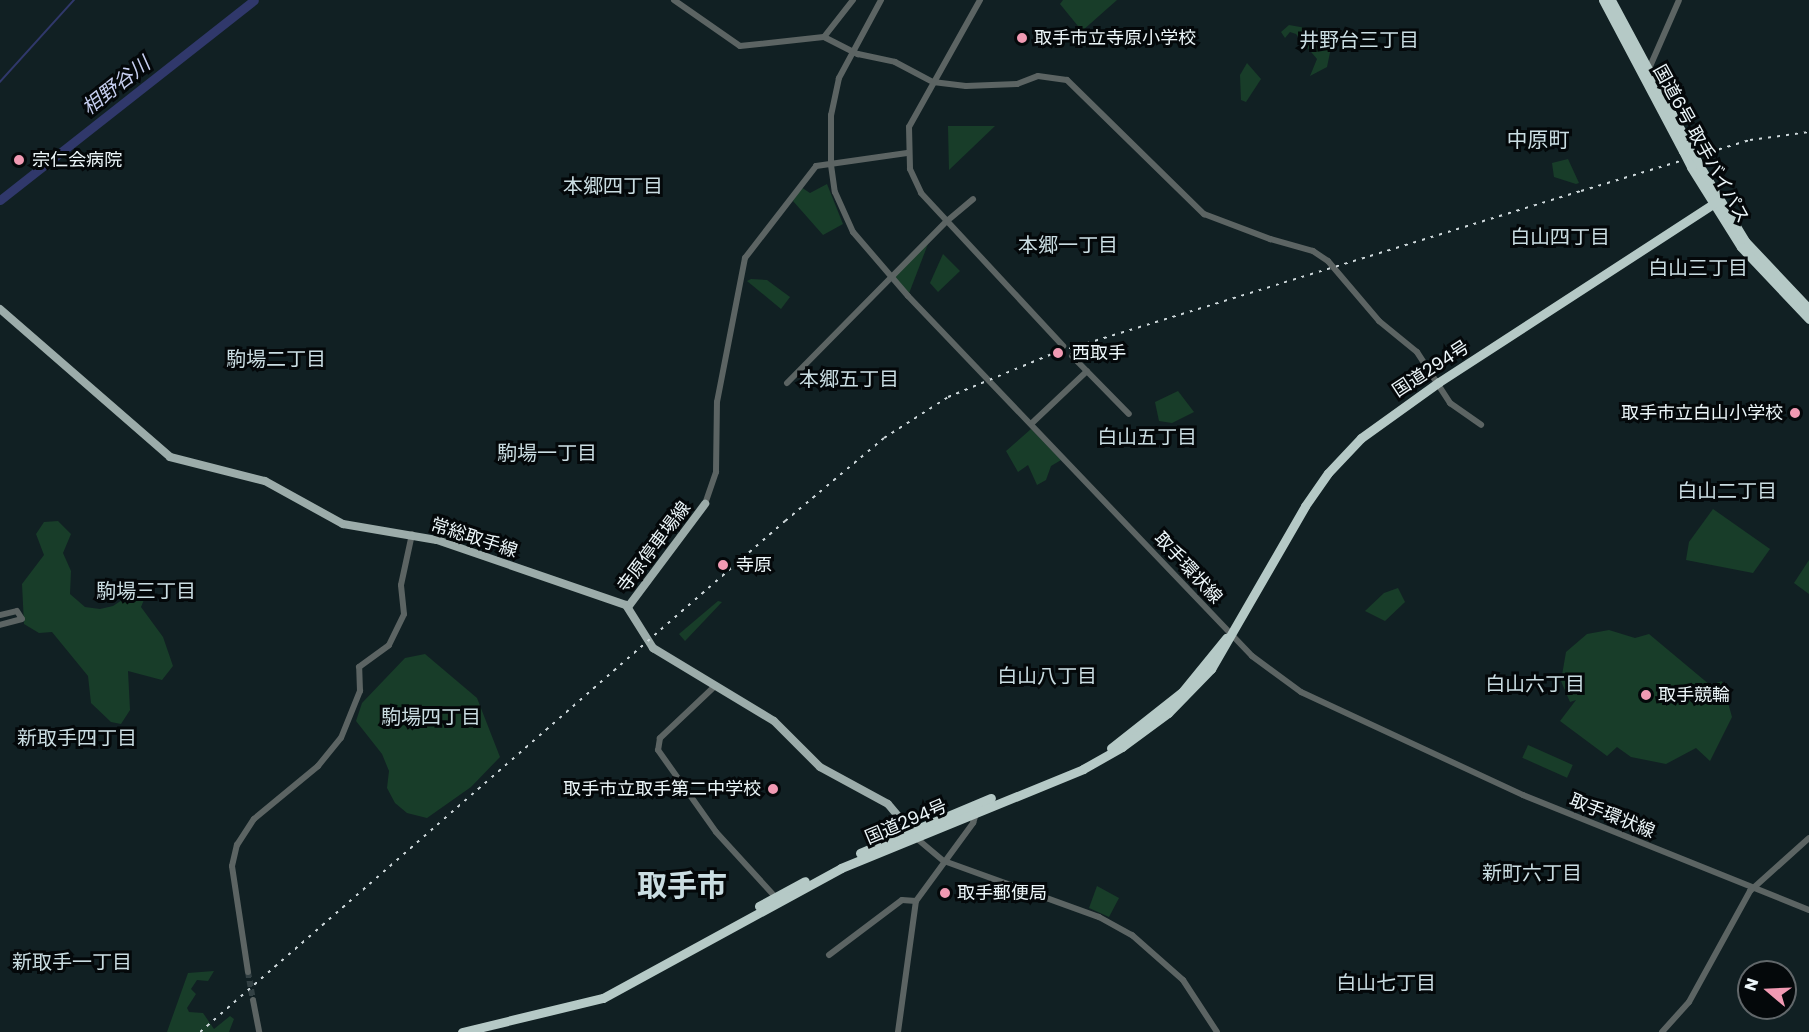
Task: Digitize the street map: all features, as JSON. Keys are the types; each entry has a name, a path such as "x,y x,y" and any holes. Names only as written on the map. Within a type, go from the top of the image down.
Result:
{"highway":[{"name":"国道6号 取手バイパス","path":"1603,0 1687,150"},
{"name":"国道6号 取手バイパス","path":"1611,0 1648,69 1695,166 1751,260 1809,319"},
{"name":"国道6号 取手バイパス","path":"1716,202 1756,254 1809,309"},
{"name":"国道294号","path":"462,1032 566,1008 650,968 778,899 911,832 1072,769 1105,752 1182,692 1230,634 1328,473 1373,428 1439,382 1716,202"},
{"name":"国道294号","path":"911,832 1083,769 1137,737 1199,683 1225,650 1230,634"}],"main road":[{"name":"常総取手線","path":"0,309 170,457 265,481 343,524 412,534 628,607"},
{"name":"寺原停車場線","path":"628,607 705,504"},
{"path":"628,607 653,648 781,726 820,767 888,804 911,832"}],"street":[{"path":"674,0 740,46 824,37 853,49 858,54 895,63 933,82 966,86 1017,84 1038,76 1067,80 1204,214 1321,256 1379,321 1412,346 1439,382 1450,403 1481,425"},
{"path":"824,37 853,0"},
{"name":"取手環状線","path":"880,0 839,78 831,115 831,165 835,192 853,232 890,277 1230,634 1282,680 1316,699 1538,802 1809,910"},
{"path":"980,0 909,127 907,153 921,193 1063,346"},
{"path":"1647,81 1648,69 1679,0"},
{"path":"705,504 716,472 717,402 740,271 746,258 816,166 907,153"},
{"path":"787,383 890,277 973,199"},
{"path":"1072,356 1129,414"},
{"path":"1031,424 1087,371"},
{"path":"248,972 232,866 237,845 254,819 318,766 341,738 360,691 359,667 389,645 404,614 401,585 412,534"},
{"path":"0,615 17,611 22,619 0,625"},
{"path":"715,686 660,738 658,750 716,832 778,899"},
{"path":"898,1032 916,901 973,823 976,810"},
{"path":"911,832 944,861 1099,917 1132,935 1183,980 1217,1032"},
{"path":"1662,1032 1689,1002 1727,928 1753,887 1809,838"},
{"path":"829,955 902,900 916,901"},
{"path":"253,1000 259,1032"}],"green space":[{"path":"1063,0 1117,0 1082,31 1060,4"},
{"path":"1289,25 1334,33 1327,67 1310,76 1317,59 1296,34 1290,32 1285,38 1281,32"},
{"path":"1247,63 1261,79 1246,102 1241,100 1240,75"},
{"path":"948,126 995,126 949,170"},
{"path":"1568,159 1579,183 1554,177 1552,163"},
{"path":"827,184 843,224 823,235 793,201 801,187 810,193"},
{"path":"931,236 908,296 890,277"},
{"path":"943,254 960,271 938,292 930,283"},
{"path":"767,280 790,297 781,309 747,281"},
{"path":"1178,391 1194,412 1172,423 1159,421 1155,402"},
{"path":"1031,429 1061,460 1051,466 1046,480 1037,485 1028,465 1018,472 1006,451"},
{"path":"1713,509 1770,549 1753,573 1686,560 1689,542"},
{"path":"58,521 71,534 63,553 71,571 70,594 85,607 100,609 113,606 140,588 146,595 141,607 163,637 173,666 162,680 128,671 130,710 121,724 111,722 91,703 88,676 52,632 39,633 24,624 22,584 44,555 36,534 44,522"},
{"path":"1809,560 1809,594 1794,583"},
{"path":"1398,588 1405,602 1385,621 1365,611 1384,593"},
{"path":"718,601 722,602 685,641 679,634"},
{"name":"取手競輪","path":"1609,630 1635,638 1649,634 1710,685 1722,681 1732,717 1710,761 1696,748 1666,764 1631,757 1617,747 1607,756 1560,721 1576,700 1570,702 1561,681 1566,652 1587,634"},
{"path":"425,654 477,698 500,757 471,787 427,818 407,813 395,803 387,788 389,771 382,754 356,721 362,703 405,658"},
{"path":"1528,745 1573,765 1567,778 1522,758"},
{"path":"1097,886 1119,898 1109,917 1089,908"},
{"path":"214,971 208,981 197,980 191,989 196,994 187,1008 189,1012 203,1013 214,1029 230,1016 234,1019 229,1032 167,1032 188,973"}],"waterway":[{"path":"0,82 74,0"},
{"name":"相野谷川","path":"0,200 254,0"}],"tunnel":[{"path":"248,972 253,1000"}],"railway":[{"path":"200,1032 785,521 884,438 948,397 1052,354 1581,191 1750,140 1809,132"}],"place":[{"name":"取手市立寺原小学校","path":"1022,38"},
{"name":"宗仁会病院","path":"19,160"},
{"name":"西取手","path":"1058,353"},
{"name":"取手市立白山小学校","path":"1795,413"},
{"name":"寺原","path":"723,565"},
{"name":"取手競輪","path":"1646,695"},
{"name":"取手市立取手第二中学校","path":"773,789"},
{"name":"取手郵便局","path":"945,893"}],"district":[{"name":"井野台三丁目","path":"1359,40"},
{"name":"中原町","path":"1538,140"},
{"name":"本郷四丁目","path":"613,186"},
{"name":"白山四丁目","path":"1560,237"},
{"name":"本郷一丁目","path":"1068,245"},
{"name":"白山三丁目","path":"1698,268"},
{"name":"駒場二丁目","path":"276,359"},
{"name":"本郷五丁目","path":"849,379"},
{"name":"白山五丁目","path":"1147,437"},
{"name":"駒場一丁目","path":"547,453"},
{"name":"白山二丁目","path":"1727,491"},
{"name":"駒場三丁目","path":"146,591"},
{"name":"白山八丁目","path":"1047,676"},
{"name":"白山六丁目","path":"1535,684"},
{"name":"駒場四丁目","path":"431,717"},
{"name":"新取手四丁目","path":"77,738"},
{"name":"新町六丁目","path":"1532,873"},
{"name":"取手市","path":"682,886"},
{"name":"新取手一丁目","path":"72,962"},
{"name":"白山七丁目","path":"1386,983"}]}
